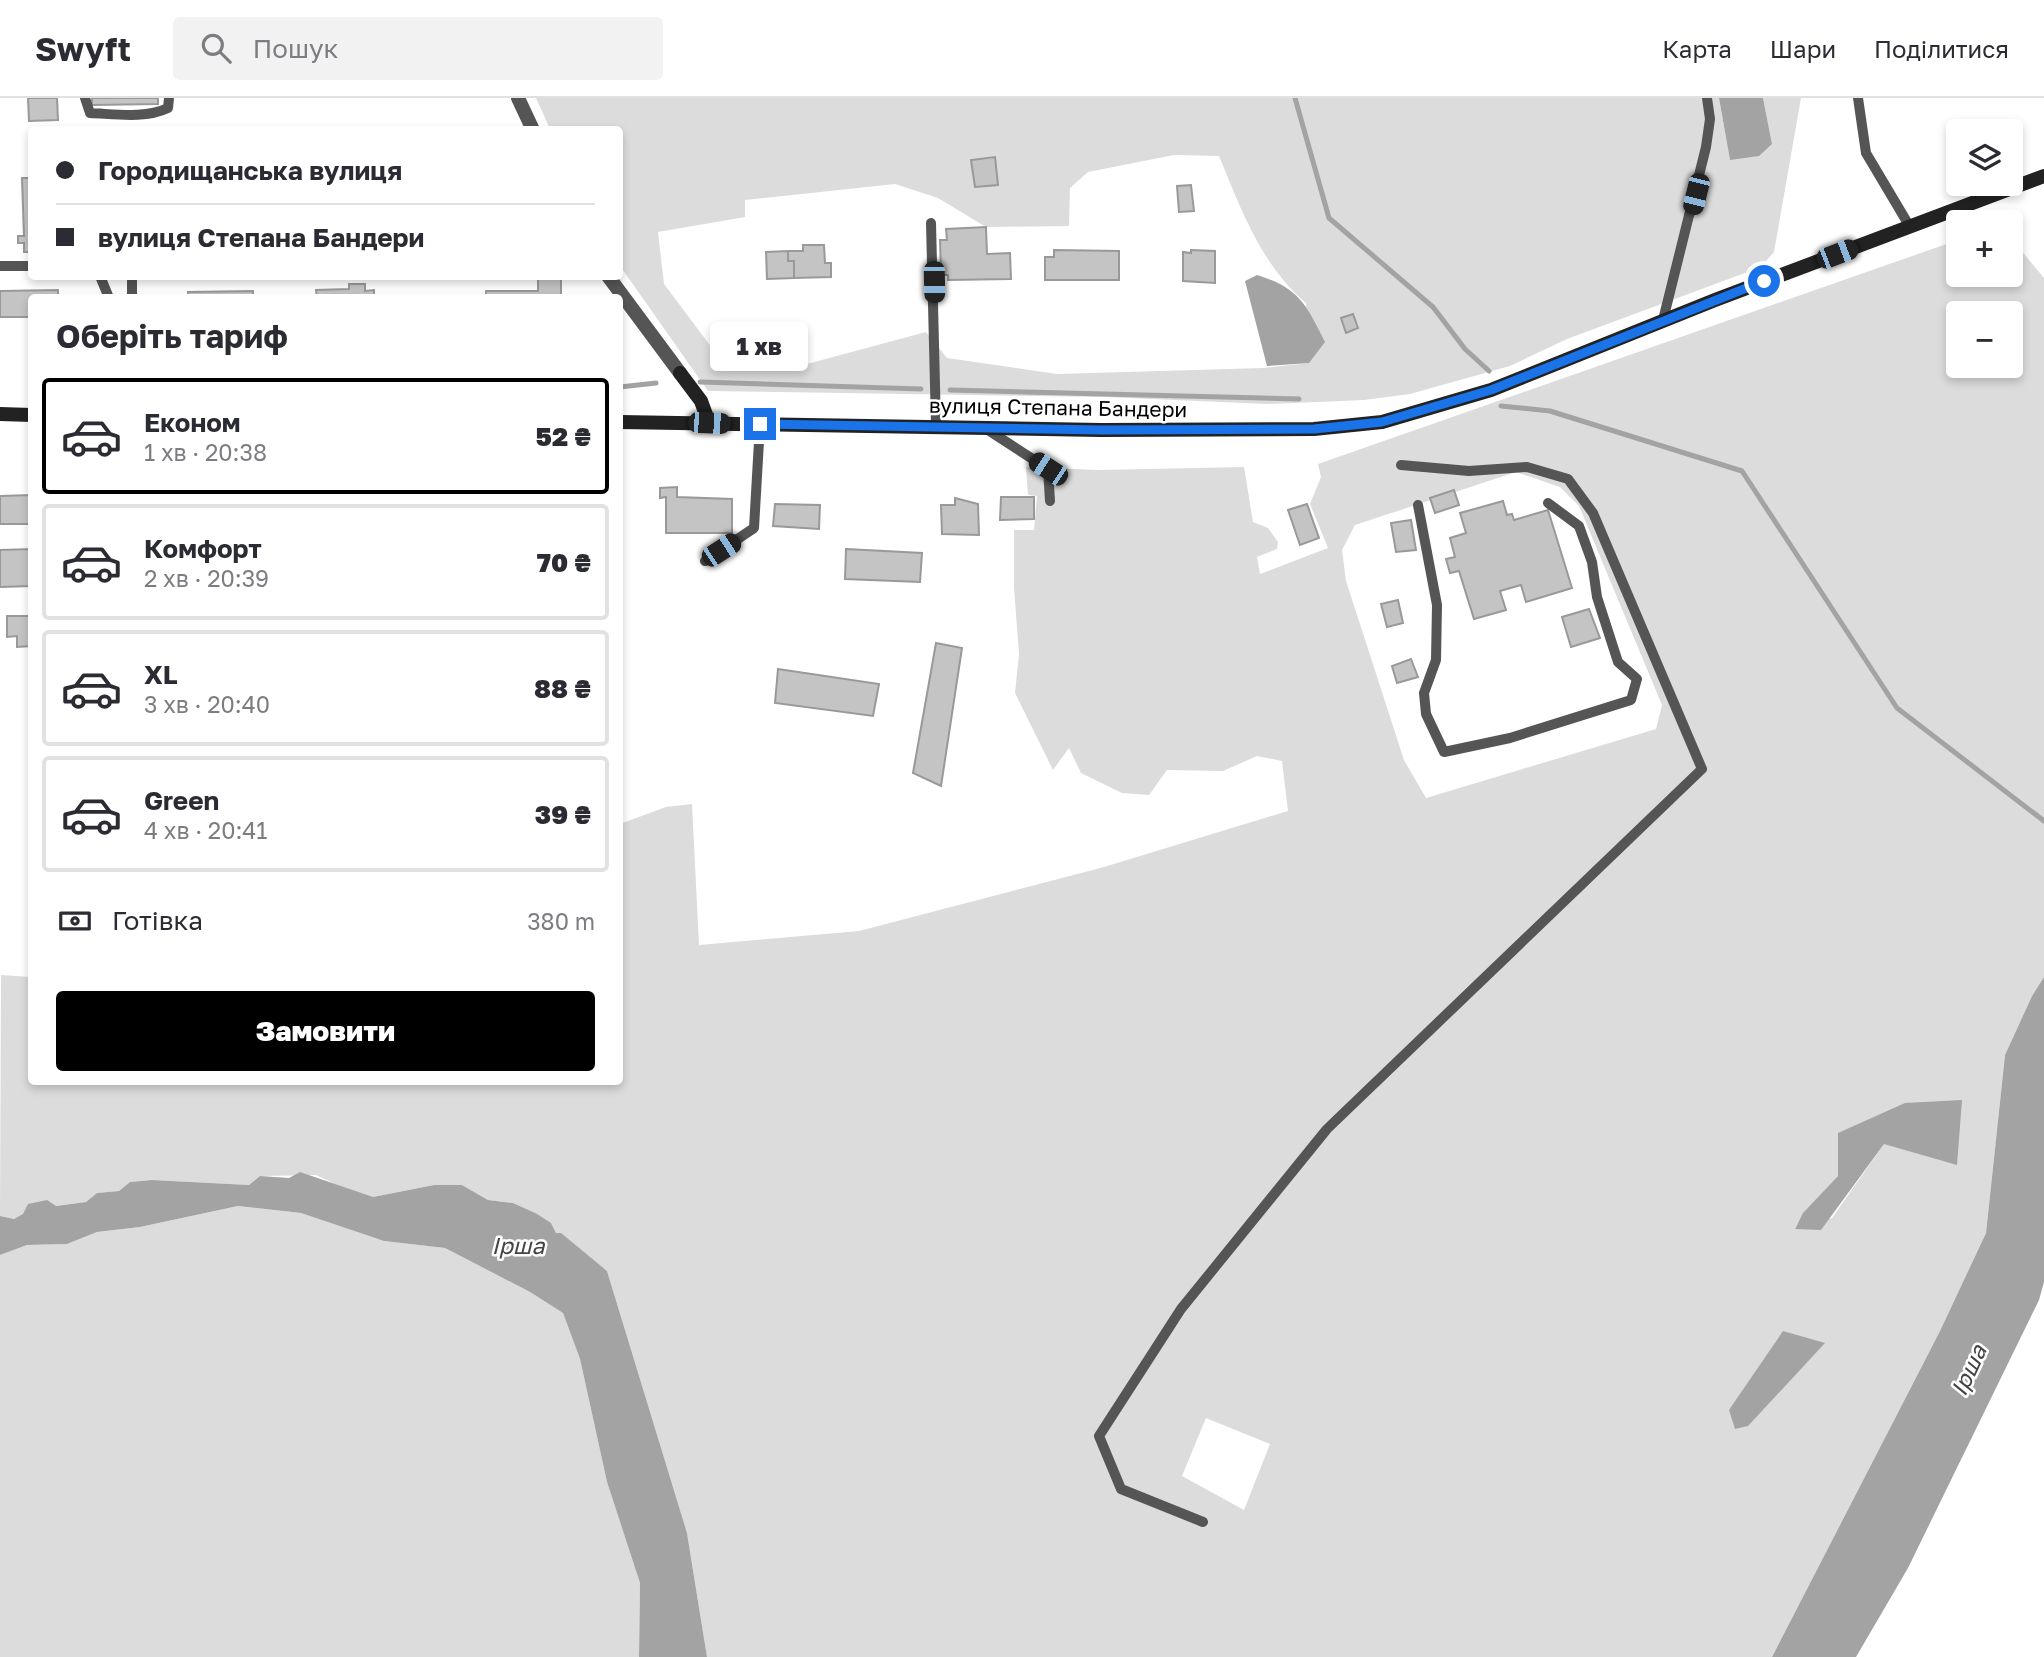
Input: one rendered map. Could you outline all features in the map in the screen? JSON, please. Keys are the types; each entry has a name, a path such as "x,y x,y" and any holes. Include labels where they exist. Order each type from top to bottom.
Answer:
{"street":[{"path":"518,98 531,126"},
{"name":"вулиця Степана Бандери","path":"623,422 985,428 1340,427 1392,420 1491,390 1663,320 2044,176"},
{"path":"623,296 701,401 709,423"},
{"path":"0,414 28,415"}],"lane":[{"path":"85,98 90,113 122,115 156,113 168,107 169,98"},
{"path":"1663,320 1706,146 1710,119 1707,98"},
{"path":"1858,98 1866,153 1910,227"},
{"path":"932,223 936,426"},
{"path":"0,266 28,266"},
{"path":"705,561 754,528 760,424"},
{"path":"985,428 1048,469 1050,501"},
{"path":"1203,1522 1121,1489 1099,1436 1181,1309 1327,1129 1702,769 1593,513 1568,479 1527,467 1469,471 1401,465"},
{"path":"1418,505 1437,606 1436,660 1424,693 1426,714 1444,752 1510,738 1631,700 1637,679 1618,662 1597,597 1592,562 1579,526 1549,503"}],"shaded area":[{"path":"536,98 1719,98 1730,160 1772,144 1763,98 1801,98 1774,252 1761,267 1567,339 1510,366 1410,394 1364,400 1267,404 1105,397 708,391 623,270 623,126 549,126","holes":["1174,155 1219,156 1244,216 1264,254 1290,288 1306,303 1309,363 1263,368 1057,374 947,358 926,332 792,368 721,360 664,284 658,232 745,217 745,200 895,184 938,198 986,227 1069,226 1070,188 1088,172"]},
{"path":"1946,244 1946,287 2023,287 2023,253 2044,278 2044,977 2032,996 2005,1055 1986,1233 1940,1331 1772,1657 707,1657 687,1533 607,1271 556,1233 551,1223 513,1203 488,1200 462,1185 434,1185 373,1197 352,1192 316,1175 260,1176 249,1185 152,1180 130,1182 119,1191 97,1193 86,1202 56,1206 13,1219 0,1216 1,975 28,977 28,1085 623,1085 623,823 666,807 692,804 699,945 859,931 1104,867 1288,811 1282,761 1257,756 1223,771 1167,770 1149,795 1122,793 1081,773 1069,748 1053,770 1015,693 1019,654 1014,588 1014,530 1034,530 1037,496 1028,495 1026,467 1099,470 1244,467 1253,522 1268,528 1278,542 1277,549 1257,557 1260,574 1328,548 1310,504 1321,477 1318,464","holes":["1516,472 1560,487 1579,506 1662,705 1656,729 1426,798 1404,760 1346,581 1342,550 1355,525","1905,1103 1884,1144 1832,1218 1795,1228 1804,1213","1206,1418 1270,1444 1244,1510 1182,1476"]},
{"path":"238,1206 301,1213 384,1241 445,1248 530,1292 563,1313 580,1359 607,1482 640,1583 639,1657 0,1657 0,1255 27,1245 67,1244 97,1232 140,1227"}],"water":[{"path":"1719,98 1763,98 1772,144 1759,156 1730,160"},
{"path":"1257,275 1292,292 1312,317 1325,342 1309,363 1267,366 1245,281"},
{"name":"Ірша","path":"2044,977 2044,1282 2039,1300 1908,1568 1856,1657 1772,1657 1940,1331 1986,1233 2005,1055 2032,996"},
{"path":"1962,1100 1957,1165 1884,1144 1821,1230 1795,1229 1803,1213 1838,1176 1838,1133 1905,1103"},
{"name":"Ірша","path":"300,1172 373,1197 434,1185 462,1185 488,1200 513,1203 537,1214 551,1223 556,1233 561,1233 607,1271 687,1533 707,1657 639,1657 640,1583 607,1482 580,1359 563,1313 530,1292 445,1248 384,1241 301,1213 238,1206 140,1227 97,1232 67,1244 27,1245 0,1255 0,1216 14,1219 23,1214 28,1204 47,1200 56,1206 86,1202 97,1193 119,1191 130,1182 152,1180 249,1185 260,1176 289,1178"},
{"path":"1783,1331 1825,1343 1748,1426 1735,1429 1729,1410"}],"building":[{"path":"28,98 57,98 58,120 29,121"},
{"path":"92,98 158,98 158,104 92,105"},
{"path":"995,157 998,185 975,187 971,160"},
{"path":"22,178 28,178 28,252 24,252 24,243 18,243 18,236 24,236"},
{"path":"1191,185 1194,211 1179,212 1177,186"},
{"path":"986,227 987,254 1010,253 1011,279 948,280 948,275 941,275 940,240 947,240 946,229"},
{"path":"803,245 824,245 825,263 831,263 831,277 794,278 794,261 788,261 788,251 803,251"},
{"path":"1054,250 1119,251 1119,280 1045,280 1045,257 1054,257"},
{"path":"1191,250 1215,251 1215,283 1183,281 1183,252 1191,253"},
{"path":"788,251 788,261 794,261 794,278 767,279 766,252"},
{"path":"538,280 561,280 561,294 486,294 486,291 538,291"},
{"path":"349,284 365,284 365,291 374,290 374,294 316,294 316,290 349,289"},
{"path":"58,290 58,294 28,294 28,317 0,317 0,291"},
{"path":"253,291 253,294 188,294"},
{"path":"1353,314 1358,328 1346,333 1341,318"},
{"path":"677,487 677,497 732,499 732,533 666,533 666,497 660,498 660,488"},
{"path":"1454,490 1459,505 1435,513 1430,498"},
{"path":"28,495 28,524 0,524 0,496"},
{"path":"1001,497 1034,497 1034,519 1000,520"},
{"path":"955,498 978,504 979,535 942,534 941,505 955,505"},
{"path":"1503,501 1507,515 1512,514 1514,520 1548,510 1572,588 1526,602 1521,585 1500,591 1506,610 1474,619 1459,571 1450,573 1446,559 1455,557 1450,538 1466,533 1460,513"},
{"path":"775,504 820,505 819,529 773,526"},
{"path":"1307,504 1319,538 1300,545 1288,510"},
{"path":"1411,520 1416,550 1396,552 1391,523"},
{"path":"28,549 28,586 0,587 0,550"},
{"path":"846,549 922,553 920,582 845,579"},
{"path":"1398,600 1403,623 1387,627 1381,604"},
{"path":"1589,609 1600,638 1571,647 1562,617"},
{"path":"7,616 28,616 28,646 17,647 17,636 7,637"},
{"path":"936,643 962,648 941,786 913,773"},
{"path":"1411,659 1418,677 1397,683 1392,666"},
{"path":"778,669 879,684 873,716 775,703"}],"waterway":[{"path":"1295,98 1329,218 1433,307 1465,349 1489,371"},
{"path":"700,382 921,389"},
{"path":"623,387 656,383"},
{"path":"950,390 1299,399"},
{"path":"1501,406 1550,411 1742,471 1897,708 2044,821"}],"route":[{"path":"760,424 1101,430 1314,429 1382,422 1491,390 1764,281"}]}
